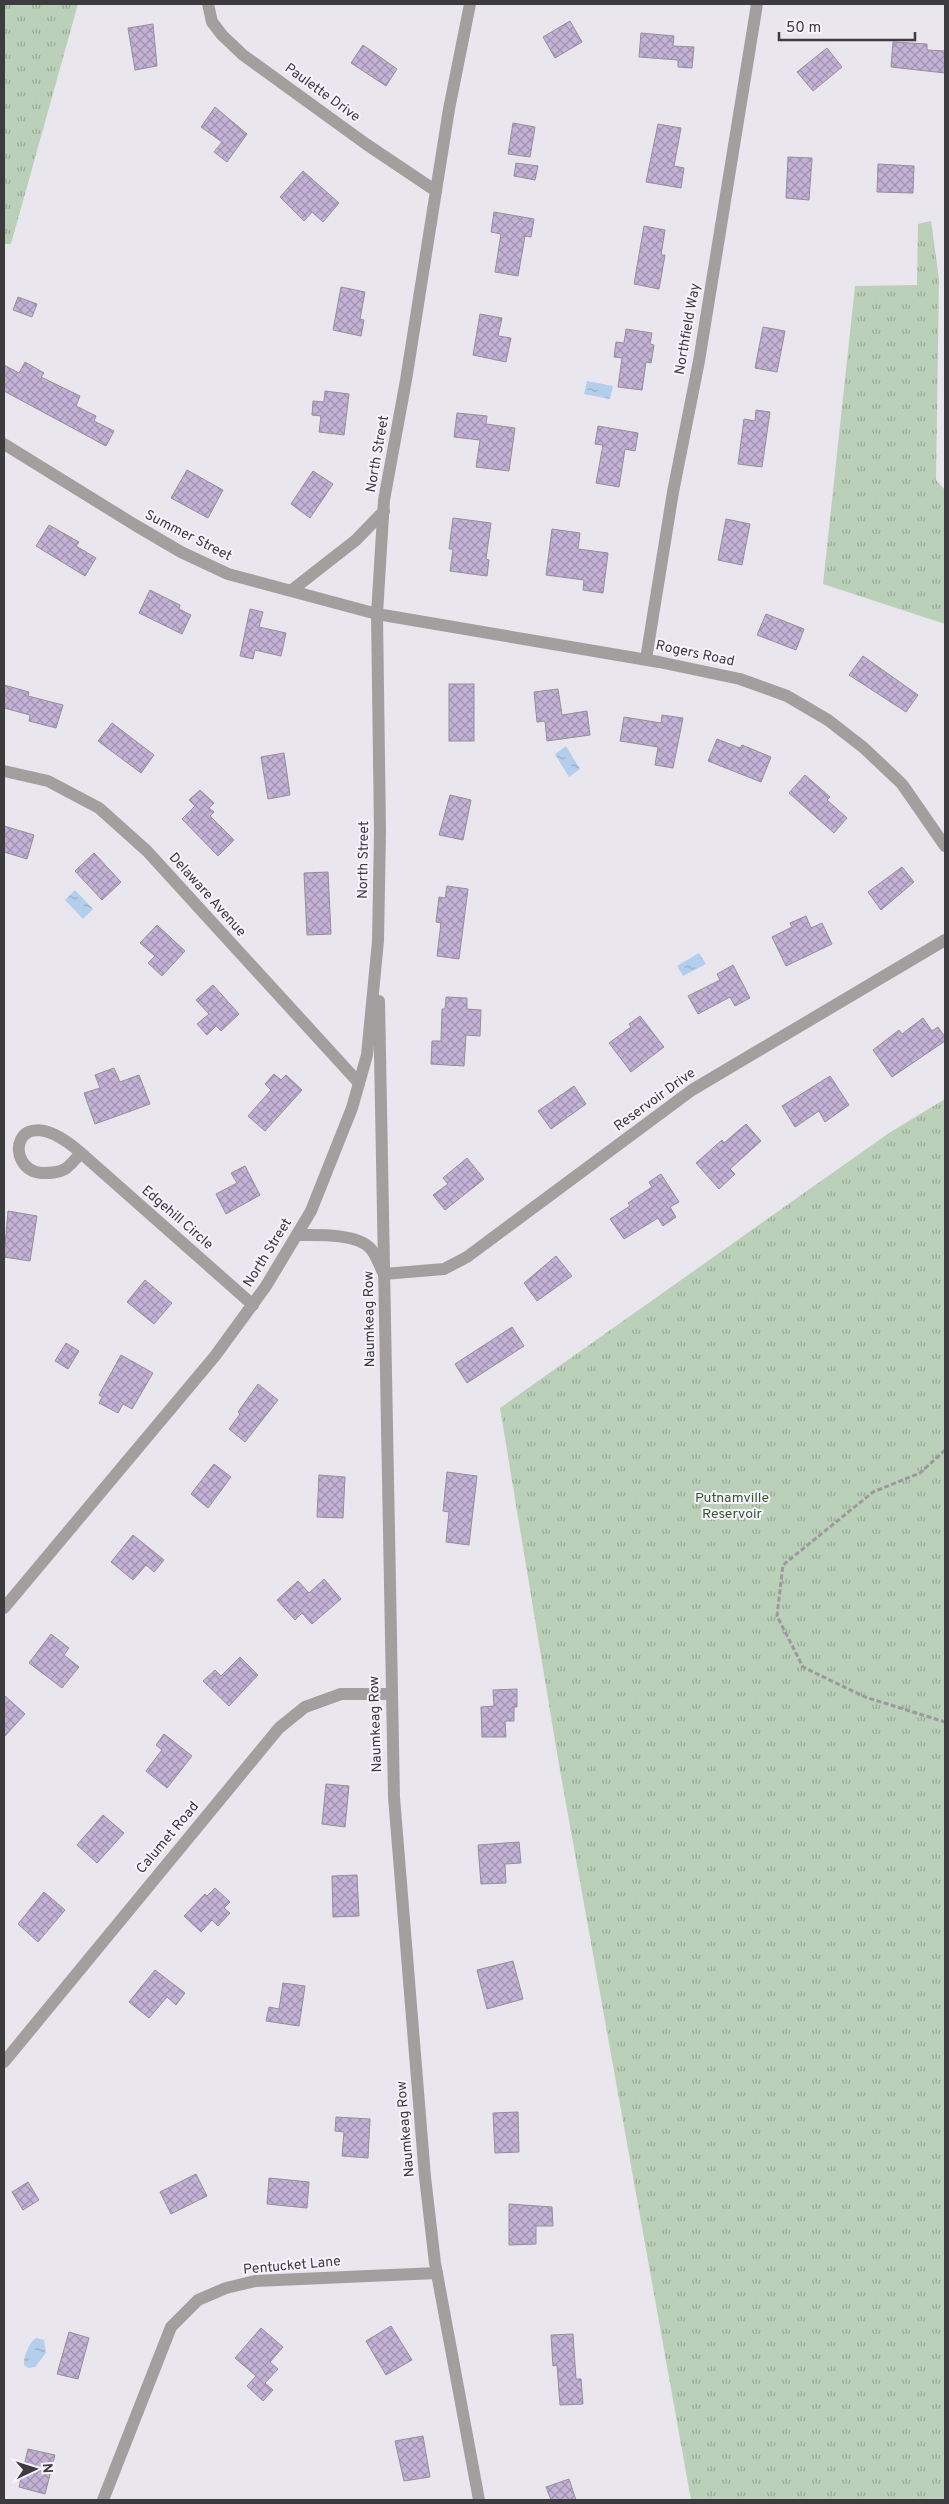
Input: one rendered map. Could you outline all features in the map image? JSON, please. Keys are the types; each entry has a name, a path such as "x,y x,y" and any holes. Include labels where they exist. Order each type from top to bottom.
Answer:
{"street":[{"name":"Paulette Drive","path":"208,4 212,22 222,35 243,55 366,144 436,191"},
{"name":"North Street","path":"4,1608 214,1356 253,1305 312,1211 352,1108 367,1055 378,941 380,832 377,614 384,511 436,191 470,4"},
{"name":"Northfield Way","path":"646,660 674,492 699,361 757,4"},
{"name":"Summer Street","path":"4,444 181,552 228,574 377,614"},
{"path":"292,590 356,540 384,511"},
{"name":"Rogers Road","path":"377,614 646,660 740,679 787,696 828,720 864,748 902,784 945,846"},
{"name":"Delaware Avenue","path":"4,771 48,781 99,808 147,851 359,1083"},
{"name":"Reservoir Drive","path":"384,1274 444,1269 467,1258 692,1090 945,940"},
{"name":"Naumkeag Row","path":"378,941 390,1694 394,1797 425,2177 436,2273 479,2500"},
{"name":"Edgehill Circle","path":"81,1153 64,1169 53,1174 36,1172 25,1167 20,1156 19,1146 22,1135 30,1130 46,1130 67,1141 81,1153 253,1305"},
{"path":"297,1235 336,1236 359,1240 370,1248 384,1274"},
{"name":"Calumet Road","path":"4,2062 279,1728 305,1707 341,1694 390,1694"},
{"name":"Pentucket Lane","path":"102,2500 171,2327 198,2300 226,2288 255,2281 436,2273"}],"path":[{"path":"945,1450 920,1473 873,1492 784,1565 777,1616 803,1667 865,1697 945,1722"}],"green space":[{"path":"4,4 78,4 11,244 4,244"},
{"path":"931,221 939,279 936,480 945,490 945,624 823,584 855,286 917,285 918,224"},
{"name":"Putnamville Reservoir","path":"945,1099 945,2500 691,2500 558,1759 500,1408 889,1133"}],"water":[{"path":"587,381 613,386 610,399 584,394"},
{"path":"566,746 580,769 569,777 555,754"},
{"path":"75,890 93,909 83,919 65,900"},
{"path":"699,953 706,964 683,976 677,966"},
{"path":"36,2338 44,2340 46,2353 35,2367 28,2368 24,2365 26,2354 29,2346"}],"building":[{"path":"570,21 582,42 555,58 543,37"},
{"path":"153,24 157,66 135,70 128,28"},
{"path":"641,33 674,36 673,46 694,47 692,68 678,67 678,60 639,57"},
{"path":"893,42 927,44 927,50 945,51 945,73 891,67"},
{"path":"363,45 397,69 386,86 351,63"},
{"path":"827,48 842,67 813,91 797,72"},
{"path":"215,107 247,134 227,162 214,152 222,142 201,127"},
{"path":"513,123 535,127 530,157 508,154"},
{"path":"658,124 681,128 674,166 684,168 681,188 646,182"},
{"path":"788,157 812,158 809,200 786,198"},
{"path":"516,163 538,166 535,180 514,176"},
{"path":"878,164 914,166 913,193 877,192"},
{"path":"303,171 339,203 323,222 312,212 304,221 280,197"},
{"path":"494,212 534,219 531,237 525,236 518,276 495,272 501,234 491,232"},
{"path":"644,226 665,230 661,255 665,255 659,289 634,284"},
{"path":"341,287 365,292 360,319 364,320 361,336 333,330"},
{"path":"18,297 37,304 32,317 13,310"},
{"path":"480,314 502,318 498,336 511,338 506,362 473,355"},
{"path":"763,327 785,331 777,372 755,368"},
{"path":"626,329 652,333 650,344 654,345 651,363 646,362 642,390 618,387 622,358 614,357 616,342 624,343"},
{"path":"25,362 44,373 41,377 80,396 76,406 96,416 94,421 114,431 106,446 4,391 4,365 19,373"},
{"path":"325,391 349,394 344,435 319,432 321,416 312,415 313,401 324,402"},
{"path":"756,410 770,412 762,467 738,464 744,419 755,421"},
{"path":"457,413 487,416 486,424 515,428 509,471 476,467 480,440 454,437"},
{"path":"598,426 638,433 635,451 625,449 619,487 596,483 603,445 595,444"},
{"path":"187,470 223,490 208,518 171,498"},
{"path":"313,471 333,484 310,518 291,504"},
{"path":"453,518 491,523 486,559 489,560 487,576 450,571 453,549 449,549"},
{"path":"726,519 750,524 742,565 718,560"},
{"path":"49,525 79,542 76,546 96,558 85,576 36,546"},
{"path":"552,529 580,533 578,549 608,553 603,593 583,590 584,580 546,575"},
{"path":"150,590 180,605 179,609 191,615 182,634 139,613"},
{"path":"250,609 263,612 259,627 286,633 281,656 255,650 253,659 240,656"},
{"path":"766,614 804,629 796,650 757,635"},
{"path":"863,656 918,695 906,712 849,675"},
{"path":"449,684 474,684 474,741 449,741"},
{"path":"4,685 29,692 28,696 63,705 56,728 29,721 30,715 4,708"},
{"path":"558,689 562,715 587,711 590,735 547,741 545,721 537,722 534,692"},
{"path":"662,715 683,718 673,768 655,765 658,747 620,741 624,717 661,723"},
{"path":"112,723 154,755 141,773 98,741"},
{"path":"717,739 740,748 742,745 771,757 761,782 708,761"},
{"path":"284,753 290,795 268,799 261,757"},
{"path":"805,775 830,797 827,800 847,818 834,833 789,793"},
{"path":"200,790 214,803 209,808 214,812 210,816 234,840 218,856 182,819 195,806 189,800"},
{"path":"450,795 471,800 463,840 439,835"},
{"path":"4,826 34,835 27,859 4,852"},
{"path":"94,853 121,882 102,900 75,871"},
{"path":"902,867 914,882 881,910 868,892"},
{"path":"328,872 331,934 307,935 304,873"},
{"path":"447,886 468,889 459,959 437,956 441,923 436,922 439,897 445,898"},
{"path":"806,916 811,928 822,923 832,944 786,966 772,937 792,927 790,923"},
{"path":"157,925 185,951 162,976 148,963 155,956 140,943"},
{"path":"733,965 750,998 735,1006 730,997 698,1014 688,996 720,980 717,974"},
{"path":"213,985 239,1014 221,1031 216,1026 207,1035 197,1024 209,1014 196,1000"},
{"path":"446,997 467,998 467,1009 481,1010 480,1036 466,1035 464,1066 431,1064 432,1041 441,1041 442,1009 445,1009"},
{"path":"640,1016 664,1047 631,1072 609,1043 631,1027 629,1024"},
{"path":"923,1018 932,1031 938,1027 945,1037 945,1041 892,1077 873,1050 899,1030 902,1034"},
{"path":"114,1068 120,1082 139,1075 150,1104 95,1124 84,1093 100,1088 95,1075"},
{"path":"274,1074 281,1080 286,1075 302,1090 265,1131 248,1116 271,1090 265,1084"},
{"path":"830,1076 849,1105 825,1122 819,1111 795,1127 782,1106"},
{"path":"574,1086 586,1104 551,1129 538,1111"},
{"path":"746,1124 761,1141 730,1169 735,1174 719,1189 696,1163 722,1140 724,1143"},
{"path":"467,1158 484,1179 445,1210 433,1195 448,1184 443,1178"},
{"path":"245,1166 260,1195 226,1214 216,1194 237,1183 231,1173"},
{"path":"661,1174 679,1202 670,1207 676,1217 663,1226 658,1218 624,1239 610,1219 630,1206 628,1203 652,1187 649,1182"},
{"path":"8,1211 37,1216 30,1261 4,1257"},
{"path":"556,1256 572,1276 537,1301 524,1283"},
{"path":"145,1280 172,1303 154,1324 127,1302"},
{"path":"512,1327 524,1346 467,1383 455,1364"},
{"path":"66,1343 79,1351 68,1369 55,1361"},
{"path":"121,1355 153,1373 132,1409 123,1404 118,1413 99,1403 102,1397 99,1395"},
{"path":"258,1384 278,1400 245,1442 229,1429 240,1414 238,1412"},
{"path":"214,1464 231,1477 208,1508 191,1494"},
{"path":"447,1472 477,1476 469,1545 446,1542 449,1512 443,1511"},
{"path":"319,1475 345,1477 343,1518 317,1517"},
{"path":"133,1535 164,1560 154,1572 146,1565 133,1580 111,1562"},
{"path":"324,1579 341,1599 312,1624 302,1613 295,1620 277,1600 298,1581 309,1593"},
{"path":"51,1634 69,1648 64,1655 79,1667 62,1688 29,1663"},
{"path":"240,1657 258,1675 229,1706 203,1681 215,1670 221,1676"},
{"path":"517,1689 517,1707 514,1707 514,1721 505,1721 506,1737 482,1737 481,1707 494,1706 493,1690"},
{"path":"4,1695 25,1714 4,1737"},
{"path":"164,1734 192,1756 167,1788 146,1771 162,1750 156,1745"},
{"path":"326,1784 349,1786 345,1827 322,1824"},
{"path":"103,1815 124,1833 97,1863 77,1845"},
{"path":"519,1842 521,1863 505,1864 506,1883 481,1884 478,1845"},
{"path":"357,1875 359,1916 333,1917 332,1876"},
{"path":"215,1888 230,1902 224,1908 230,1913 218,1926 212,1920 201,1932 184,1916 205,1894 207,1896"},
{"path":"44,1892 65,1910 38,1942 18,1924"},
{"path":"513,1961 523,1999 487,2009 477,1970"},
{"path":"155,1970 185,1993 176,2005 167,1997 149,2018 129,2002"},
{"path":"283,1983 305,1986 299,2026 266,2021 269,2007 279,2009"},
{"path":"518,2112 519,2152 495,2153 493,2113"},
{"path":"336,2117 370,2119 368,2158 342,2156 344,2132 335,2131"},
{"path":"196,2174 207,2196 171,2214 160,2192"},
{"path":"269,2178 309,2182 307,2208 267,2204"},
{"path":"28,2182 39,2200 23,2210 12,2192"},
{"path":"509,2204 552,2207 553,2226 536,2226 536,2244 509,2245"},
{"path":"391,2326 412,2360 386,2375 366,2341"},
{"path":"261,2328 283,2347 270,2362 278,2369 265,2383 273,2390 263,2401 247,2386 256,2376 235,2358"},
{"path":"69,2332 89,2338 78,2379 57,2374"},
{"path":"573,2334 576,2379 581,2379 583,2404 560,2405 557,2365 553,2366 551,2335"},
{"path":"423,2436 430,2477 404,2481 395,2441"},
{"path":"28,2449 55,2455 45,2494 19,2487"},
{"path":"569,2479 576,2500 551,2500 546,2487"}]}
